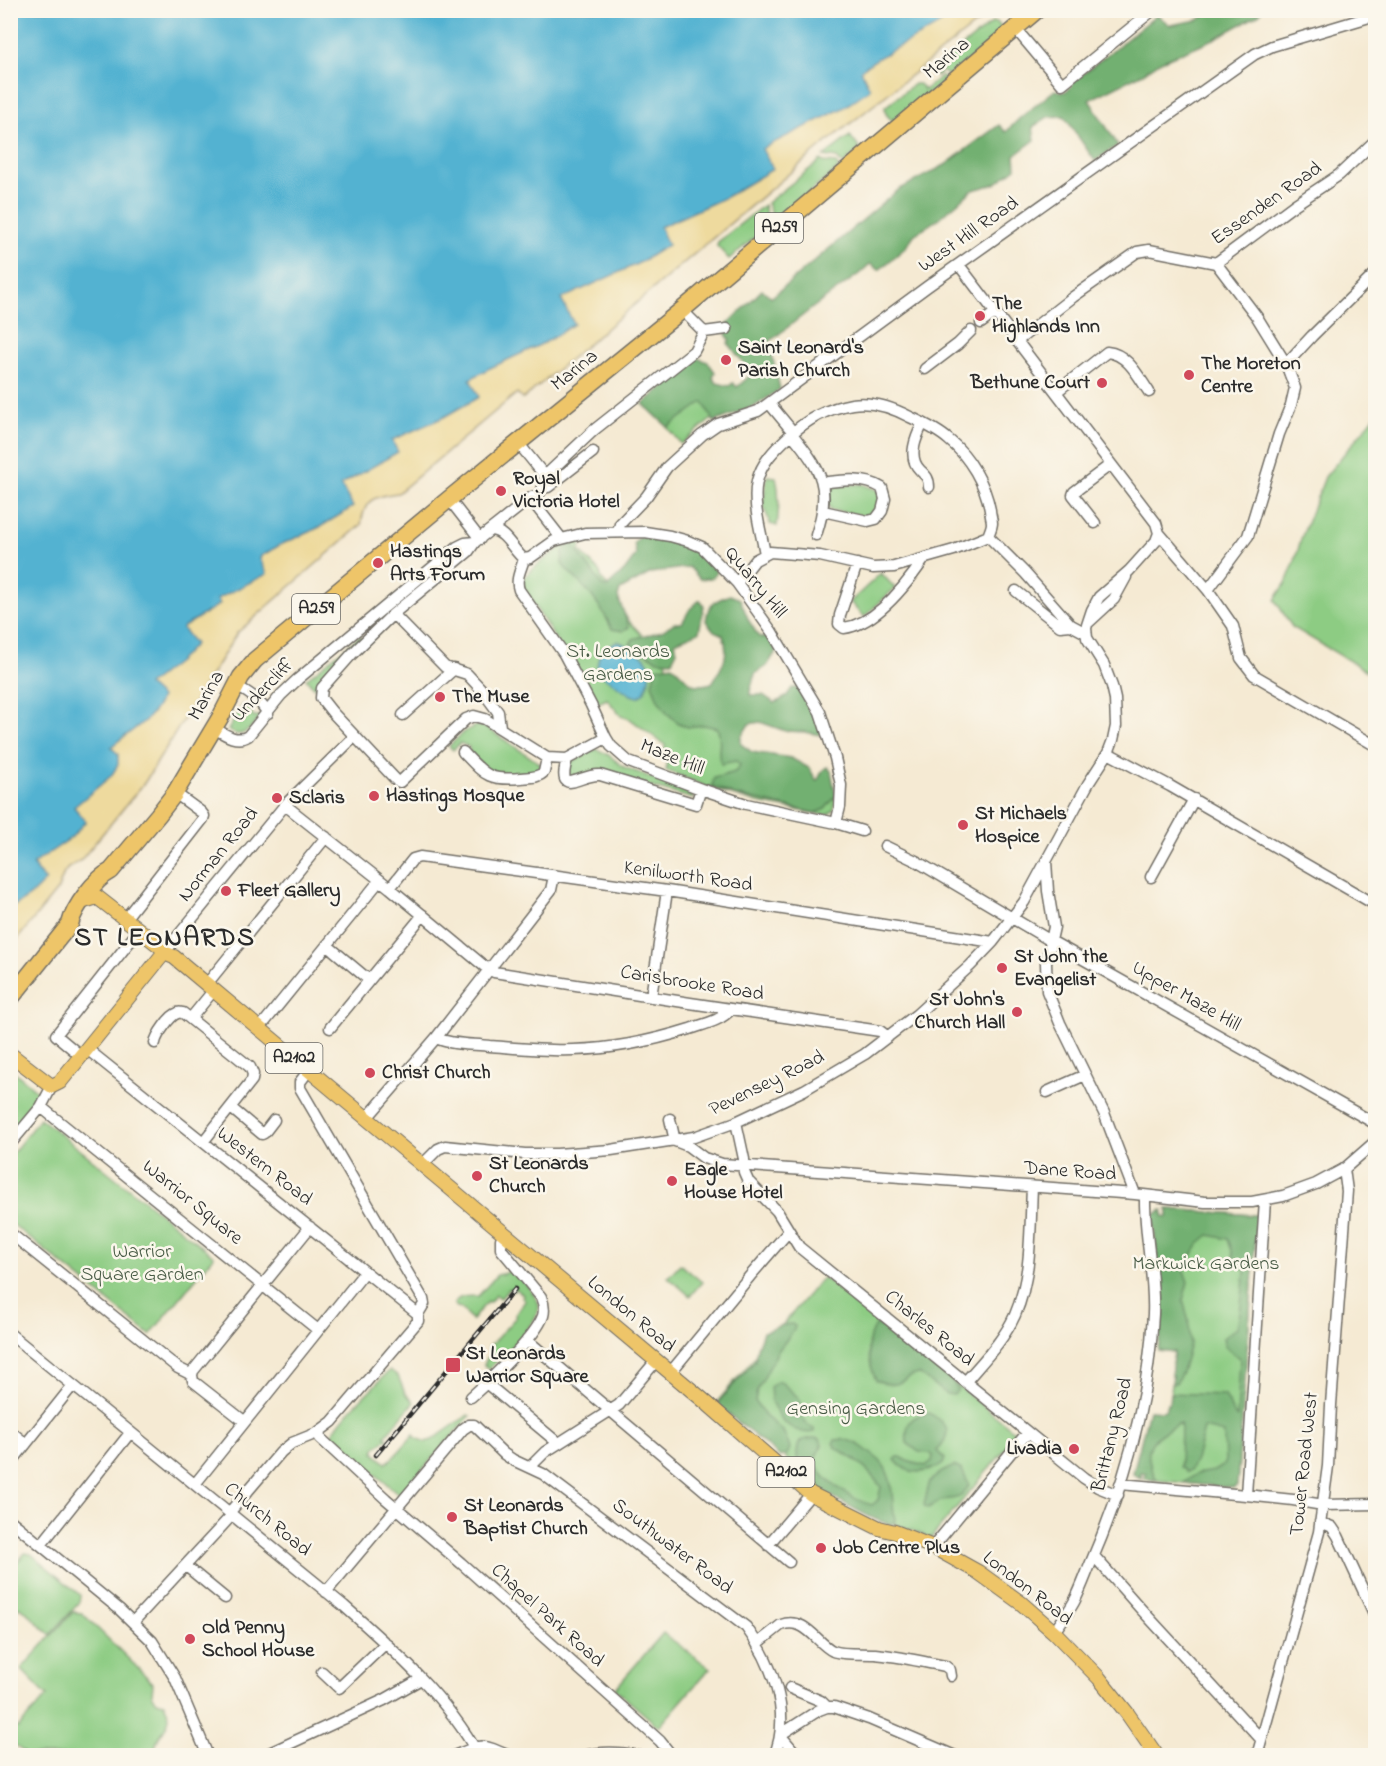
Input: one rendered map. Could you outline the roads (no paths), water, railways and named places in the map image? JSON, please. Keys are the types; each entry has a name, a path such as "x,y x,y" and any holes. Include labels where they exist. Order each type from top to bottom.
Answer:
{"highway":[{"name":"Marina","path":"175,793 236,686 247,669 265,651 682,310 1037,10"},
{"name":"A259","path":"10,999 70,924 78,920 89,899 108,881 111,871 175,793"}],"main road":[{"name":"London Road","path":"89,899 125,919 161,947 165,953 174,957 505,1233 811,1494 879,1528 933,1546 985,1577 1020,1603 1054,1632 1099,1678 1157,1755"},
{"name":"Norman Road","path":"52,1086 60,1082 165,953"},
{"path":"10,1054 52,1086"}],"street":[{"path":"1015,28 1060,82 1065,83 1153,10"},
{"name":"West Hill Road","path":"618,532 620,524 646,497 667,467 718,424 758,411 1255,54 1272,46 1376,15"},
{"name":"Essenden Road","path":"1017,341 1073,297 1137,252 1149,249 1216,262 1339,175 1376,140"},
{"path":"1208,590 1248,536 1295,388 1286,364 1257,317 1216,262"},
{"path":"959,265 1156,523 1159,533 1208,590 1233,626 1241,658 1254,675 1376,746"},
{"path":"1286,364 1319,328 1376,273"},
{"path":"682,310 704,332"},
{"path":"981,323 995,313"},
{"path":"704,332 727,329"},
{"path":"925,369 971,331"},
{"path":"606,738 567,759 547,758 500,727 474,716 466,719 400,782 323,702 320,694 322,688 352,654 393,614 468,552 478,540 532,497 594,430 694,351 704,332"},
{"path":"1056,392 1107,352 1116,353 1125,358 1149,392"},
{"path":"769,403 819,471 824,511 816,535"},
{"path":"737,583 755,560 770,552 820,556 873,568 894,567 954,550 988,536 992,524 988,499 982,482 949,439 896,410 883,406 854,404 822,413 792,433 763,465 757,483 756,505 765,554"},
{"path":"923,423 914,444 914,452 918,468 928,477 929,487"},
{"path":"491,530 497,530 502,534 524,559 530,558 561,538 536,506 542,486 519,444"},
{"path":"542,486 548,487 593,452"},
{"path":"1095,523 1073,495 1110,465"},
{"path":"822,483 850,480 865,482 882,488 885,493 882,511 876,519 868,521 824,511"},
{"path":"449,499 478,540"},
{"name":"Quarry Hill","path":"561,538 585,533 618,532 645,532 670,536 702,547 737,583 772,632 820,712 835,758 840,785 840,807 836,823"},
{"path":"1016,591 1060,626 1071,625 1086,628 1114,599 1129,572 1156,541 1159,533"},
{"path":"988,536 1025,573 1071,625"},
{"name":"Undercliff","path":"214,728 235,738 244,739 281,695 298,679 457,547 478,540"},
{"name":"Maze Hill","path":"524,559 516,583 519,590 564,654 611,746 629,762 701,789 767,810 836,823 862,831"},
{"path":"856,564 838,624 844,628 860,623 878,611 901,588 924,559"},
{"path":"393,614 445,666 467,674 498,712 500,727"},
{"name":"Pevensey Road","path":"422,1165 438,1149 445,1146 525,1154 557,1154 611,1150 675,1141 703,1134 770,1107 834,1073 864,1054 916,1015 993,942 1024,902 1108,753 1116,726 1113,693 1104,665 1087,638 1086,628"},
{"path":"403,715 454,669"},
{"path":"236,686 260,701 268,712"},
{"name":"Norman Road","path":"165,953 285,805 354,736"},
{"path":"463,752 484,774 504,780 539,776 544,772 547,758"},
{"path":"1108,753 1194,799 1376,905"},
{"path":"567,759 563,773 564,778 569,782 575,782 593,774 600,775 696,804 701,789"},
{"path":"125,919 203,819 201,812 175,793"},
{"path":"1150,877 1194,799"},
{"path":"285,805 489,969"},
{"path":"191,1018 209,988 326,837"},
{"name":"Upper Maze Hill","path":"885,846 916,861 1051,941 1376,1124"},
{"name":"Kenilworth Road","path":"390,888 414,859 420,857 667,891 993,942"},
{"path":"1046,861 1054,927 1051,941"},
{"path":"367,1119 436,1038 551,890 554,876"},
{"path":"259,1029 380,880"},
{"path":"651,997 667,891"},
{"path":"330,1028 423,915"},
{"name":"Western Road","path":"139,930 56,1035 84,1053 203,1142 418,1314"},
{"name":"Brittany Road","path":"1051,941 1046,963 1047,991 1140,1195 1145,1222 1153,1312 1138,1422 1119,1490 1074,1603 1054,1632"},
{"path":"327,945 369,980"},
{"name":"Carisbrooke Road","path":"489,969 494,972 651,997 880,1031 888,1037"},
{"path":"436,1038 449,1042 534,1049 604,1048 683,1031 712,1022 731,1009"},
{"path":"155,1043 158,1035 174,1015 178,1012 183,1013 250,1067 253,1074 252,1080 203,1142"},
{"path":"134,1622 186,1566 280,1452 292,1443 317,1433 332,1422 418,1321 418,1314 424,1304 300,1088 300,1082 309,1070"},
{"path":"1047,1092 1085,1075"},
{"path":"10,1144 41,1107 52,1086"},
{"name":"Warrior Square","path":"41,1107 318,1330"},
{"path":"231,1108 262,1134 274,1120"},
{"path":"670,1119 675,1141 688,1146 704,1158 722,1164 745,1166"},
{"name":"Charles Road","path":"736,1122 745,1166 744,1172 748,1181 777,1211 799,1246 1098,1487 1119,1490 1246,1494 1323,1505 1376,1504"},
{"name":"Dane Road","path":"745,1166 1226,1203 1252,1202 1283,1196 1316,1184 1344,1169 1376,1141"},
{"name":"Tower Road West","path":"1257,1755 1323,1505 1328,1466 1330,1404 1347,1191 1344,1169"},
{"path":"966,1381 998,1342 1014,1316 1024,1288 1032,1187"},
{"path":"1246,1494 1265,1200"},
{"path":"244,1421 193,1381 193,1371 310,1227"},
{"path":"670,1373 789,1231"},
{"path":"10,1233 178,1368 192,1375"},
{"path":"471,1397 527,1340 543,1314 544,1306 541,1297 501,1250 501,1239 505,1233"},
{"path":"195,1484 365,1272"},
{"name":"Church Road","path":"10,1334 386,1643 453,1715 477,1751"},
{"path":"527,1340 789,1562"},
{"path":"530,1467 558,1443 612,1411 656,1362"},
{"path":"486,1383 558,1443"},
{"path":"10,1464 73,1385"},
{"name":"Southwater Road","path":"397,1509 463,1429 471,1425 483,1432 504,1454 543,1474 740,1621 757,1644 772,1674 777,1692 780,1735 774,1755"},
{"path":"10,1431 26,1444"},
{"path":"933,1546 1027,1432"},
{"path":"41,1545 130,1433"},
{"name":"Chapel Park Road","path":"317,1433 397,1509 461,1563 660,1741 670,1755"},
{"path":"768,1545 811,1494"},
{"path":"326,1592 397,1509"},
{"path":"10,1520 134,1622 152,1641 175,1678 208,1755"},
{"path":"1320,1522 1332,1527 1338,1536 1376,1618"},
{"path":"1094,1556 1261,1739"},
{"path":"186,1566 225,1598"},
{"path":"757,1644 782,1625 796,1625 806,1628 831,1650 888,1655 945,1666 950,1670 951,1676"},
{"path":"322,1672 339,1688 386,1643"},
{"path":"263,1755 384,1700 421,1679"},
{"path":"790,1688 821,1701 827,1707"},
{"path":"798,1755 780,1735 827,1707 834,1707 869,1719 955,1755"},
{"path":"454,1755 477,1751 484,1745 509,1755"},
{"path":"584,1755 598,1752 639,1755"}],"water":[{"path":"11,10 958,11 947,20 861,70 870,89 843,108 763,148 773,169 726,197 660,227 668,245 639,263 561,299 574,324 546,342 470,379 479,397 444,417 392,440 398,452 341,485 353,507 320,527 261,556 260,559 267,574 217,599 220,604 182,628 195,644 179,661 148,685 161,697 158,705 147,719 111,747 118,754 118,765 111,776 74,807 86,821 71,838 33,864 46,880 30,896 11,908"},
{"path":"618,641 644,656 650,667 646,688 643,694 637,697 597,672 601,652"}],"railway":[{"path":"376,1455 515,1289"}],"place":[{"name":"The Highlands Inn","path":"980,316"},
{"name":"Saint Leonard's Parish Church","path":"726,360"},
{"name":"The Moreton Centre","path":"1189,375"},
{"name":"Bethune Court","path":"1102,383"},
{"name":"Royal Victoria Hotel","path":"501,491"},
{"name":"Hastings Arts Forum","path":"378,563"},
{"name":"The Muse","path":"440,697"},
{"name":"Hastings Mosque","path":"374,796"},
{"name":"Sclaris","path":"277,798"},
{"name":"St Michaels Hospice","path":"963,825"},
{"name":"Fleet Gallery","path":"226,891"},
{"name":"St John the Evangelist","path":"1002,968"},
{"name":"St John's Church Hall","path":"1017,1012"},
{"name":"Christ Church","path":"370,1073"},
{"name":"St Leonards Church","path":"477,1176"},
{"name":"Eagle House Hotel","path":"672,1181"},
{"name":"St Leonards Warrior Square","path":"453,1365"},
{"name":"Livadia","path":"1074,1449"},
{"name":"St Leonards Baptist Church","path":"452,1517"},
{"name":"Job Centre Plus","path":"821,1548"},
{"name":"Old Penny School House","path":"190,1639"}],"district":[{"name":"ST LEONARDS","path":"165,939"}],"park label":[{"name":"St. Leonards Gardens","path":"618,664"},
{"name":"Warrior Square Garden","path":"142,1264"},
{"name":"Markwick Gardens","path":"1206,1264"},
{"name":"Gensing Gardens","path":"856,1409"}]}
